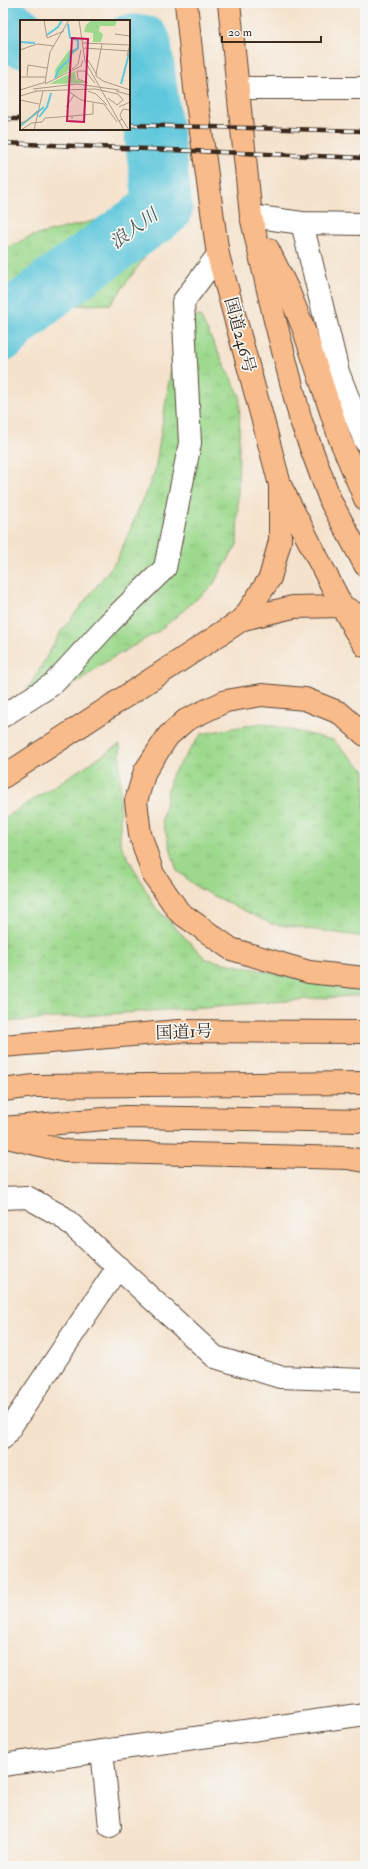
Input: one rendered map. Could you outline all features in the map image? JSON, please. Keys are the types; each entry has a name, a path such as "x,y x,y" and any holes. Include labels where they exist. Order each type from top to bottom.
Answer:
{"highway":[{"name":"国道246号","path":"186,3 195,88 218,255 280,485 342,606 365,646"},
{"path":"229,3 239,88 251,216 301,421 331,502 365,565"},
{"path":"251,216 288,290 303,327 340,439 365,499"},
{"path":"243,619 270,578 280,541 280,485"},
{"path":"3,778 243,619 293,607 342,606 365,619"},
{"path":"365,736 340,714 305,699 262,695 226,701 186,720 168,736 145,772 136,801 140,834 153,874 179,912 231,949 309,972 365,978"},
{"name":"国道1号","path":"3,1046 179,1031 365,1032"},
{"path":"3,1090 34,1086 365,1083"},
{"path":"3,1128 126,1117 365,1121"},
{"path":"3,1136 65,1151 348,1158 365,1161"}],"street":[{"path":"239,88 365,88"},
{"path":"251,216 302,223 365,224"},
{"path":"302,223 338,372 365,441"},
{"path":"3,716 53,684 109,623 165,568 190,442 183,302 218,255"},
{"path":"3,1198 27,1197 63,1217 215,1357 280,1377 365,1380"},
{"path":"3,1438 118,1267"},
{"path":"3,1765 365,1714"},
{"path":"102,1751 110,1826"}],"green space":[{"path":"140,209 164,214 155,243 111,304 58,306 17,342 3,374 3,250 29,237"},
{"path":"200,316 240,396 237,545 212,586 159,631 102,664 57,697 24,696 62,630 117,560 155,471 174,349 172,319"},
{"path":"261,723 333,740 365,771 365,937 272,924 198,888 177,871 162,820 171,776 201,734"},
{"path":"120,744 120,843 155,907 206,959 365,992 365,995 3,1022 3,819"}],"waterway":[{"name":"浪人川","path":"3,24 20,37"},
{"name":"浪人川","path":"3,331 9,323 54,286 163,208 142,44 130,44"}],"railway":[{"path":"3,119 20,119"},
{"path":"130,125 365,131"},
{"path":"3,143 365,158"}]}
